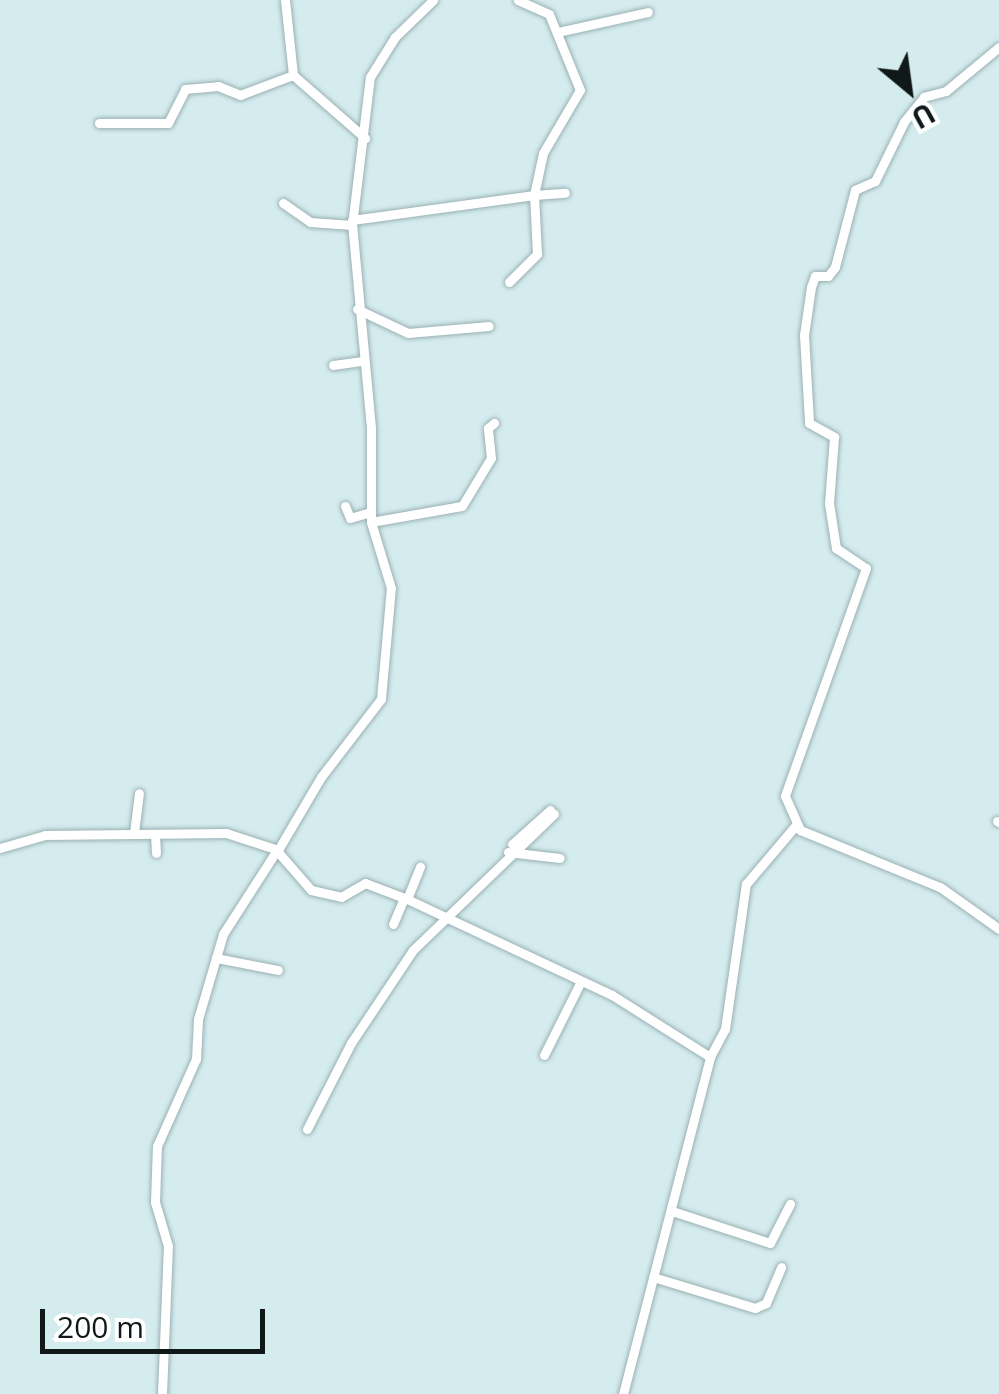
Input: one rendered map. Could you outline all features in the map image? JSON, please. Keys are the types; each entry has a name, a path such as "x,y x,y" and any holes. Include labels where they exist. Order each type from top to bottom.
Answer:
{"street":[{"path":"285,0 292,75 366,139"},
{"path":"162,1394 168,1252 156,1202 154,1159 196,1059 198,1019 216,958 238,906 385,688 391,586 371,517 371,428 356,309 352,222 366,139 370,77 396,37 433,0"},
{"path":"509,282 536,256 534,195 543,152 580,92 558,32 543,8 518,0"},
{"path":"558,32 648,12"},
{"path":"999,47 946,91 924,97 904,122 875,182 857,188 834,267 828,276 816,276 810,293 804,335 809,423 834,436 829,503 836,548 866,568 790,769 786,810 796,825 940,887 997,928 999,914"},
{"path":"98,123 168,123 186,88 218,86 245,94 292,75"},
{"path":"283,202 310,222 352,222 534,195 565,194"},
{"path":"356,309 408,333 490,326"},
{"path":"333,365 361,361"},
{"path":"345,506 349,518 462,506 491,456 488,428 494,424"},
{"path":"134,834 140,793"},
{"path":"307,1129 360,1030 413,950 552,812"},
{"path":"623,1394 710,1057 725,1029 746,884 796,825"},
{"path":"0,848 45,836 231,833 277,851 302,884 318,893 344,896 364,884 405,899 647,1014 710,1057"},
{"path":"156,834 156,854"},
{"path":"508,852 560,858"},
{"path":"393,924 420,866"},
{"path":"216,958 278,970"},
{"path":"544,1055 579,985"},
{"path":"672,1211 770,1243 790,1204"},
{"path":"654,1277 755,1308 766,1302 781,1268"}]}
